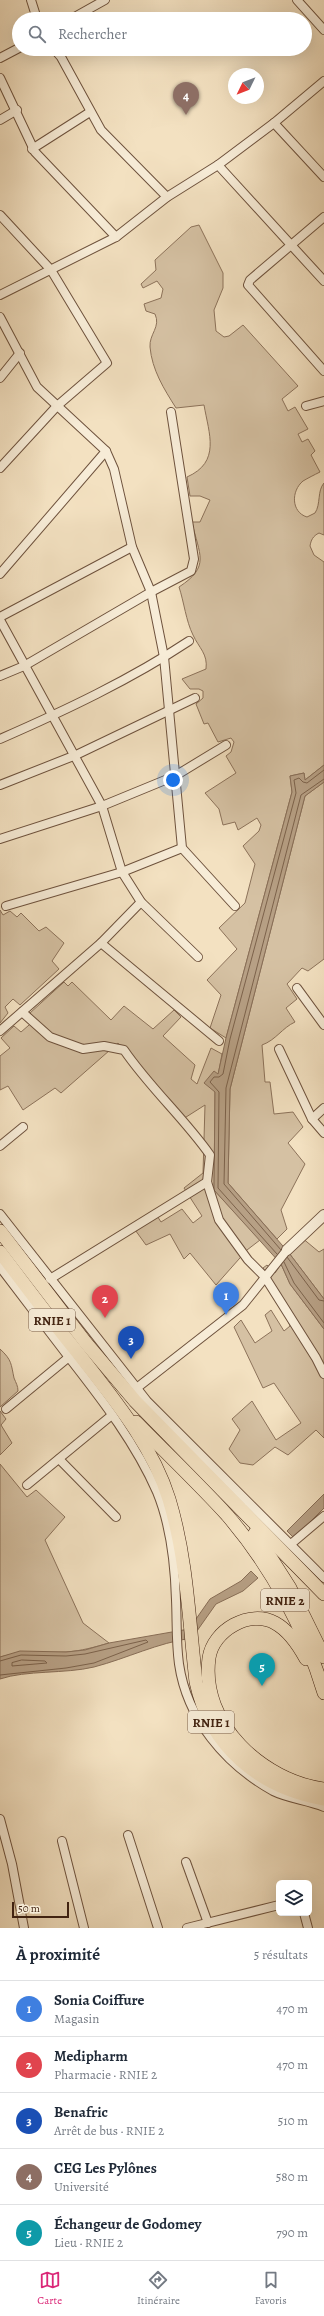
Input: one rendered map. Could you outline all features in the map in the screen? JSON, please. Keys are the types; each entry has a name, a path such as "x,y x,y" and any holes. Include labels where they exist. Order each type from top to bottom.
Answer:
{"highway":[{"name":"RNIE 1","path":"0,1231 86,1343 135,1401 234,1504 324,1594"},
{"name":"RNIE 1","path":"0,1252 104,1387 146,1448 162,1482 181,1544 196,1682 199,1697 213,1726 235,1754 262,1777 292,1792 324,1799"},
{"path":"80,1371 104,1387"},
{"name":"RNIE 2","path":"104,1387 208,1494 247,1540 273,1579 298,1625 323,1690"},
{"name":"RNIE 2","path":"234,1504 269,1554 290,1588 324,1657"},
{"path":"323,1690 302,1652 281,1627 270,1621 259,1618 242,1622 226,1630 219,1638 209,1658 209,1681 219,1714 239,1744 258,1763 285,1778 324,1789"}],"street":[{"path":"31,0 35,12"},
{"path":"84,12 105,0"},
{"path":"297,0 308,12"},
{"path":"312,17 324,30"},
{"path":"0,58 12,52"},
{"path":"60,56 101,130 167,197"},
{"path":"0,78 17,110 32,149 116,237"},
{"path":"0,295 116,237 167,197 218,165 323,84"},
{"path":"0,120 17,110"},
{"path":"32,149 90,112"},
{"path":"274,123 324,177"},
{"path":"218,165 324,281"},
{"path":"0,215 51,270 107,363 57,406 0,468"},
{"path":"324,217 292,246 250,280 248,285 324,372"},
{"path":"1,320 37,387 106,452 114,469 132,547 151,592 164,657 182,848 235,906"},
{"path":"0,378 20,353"},
{"path":"306,406 324,400"},
{"path":"0,676 24,666 151,592 191,572 194,565 171,412"},
{"path":"0,574 106,452"},
{"path":"132,547 0,618 24,666 54,715 102,806 122,872 141,902 198,957"},
{"path":"0,740 54,715 164,657 189,641"},
{"path":"0,785 76,755 195,698"},
{"path":"0,839 102,806 175,776 226,745"},
{"path":"6,906 122,872 182,848"},
{"path":"0,1031 101,942 141,902"},
{"path":"101,942 219,1041"},
{"path":"297,988 324,1025"},
{"path":"22,1012 50,1037 83,1050 104,1046 124,1050 139,1072 197,1136 210,1155 207,1182 219,1220 248,1260 265,1277 316,1358 324,1374"},
{"path":"279,1048 312,1119 324,1133"},
{"path":"312,1119 324,1108"},
{"path":"0,1146 23,1127"},
{"path":"50,1280 207,1182"},
{"path":"0,1214 102,1347 138,1388 140,1393 324,1578"},
{"path":"138,1388 243,1305 277,1260 324,1215"},
{"path":"0,1267 112,1415 148,1472 164,1515 175,1569 176,1631 182,1681 188,1699 205,1730 214,1743 242,1770 265,1786 291,1798 324,1807"},
{"path":"6,1409 69,1357"},
{"path":"27,1485 112,1415"},
{"path":"59,1459 116,1517"},
{"path":"290,1544 324,1516"},
{"path":"0,1819 12,1864 24,1928"},
{"path":"128,1835 158,1928"},
{"path":"62,1841 84,1928"},
{"path":"186,1862 208,1923"},
{"path":"187,1928 276,1906"},
{"path":"305,1916 308,1928"}],"shaded area":[{"path":"199,225 223,273 223,288 214,310 216,331 224,337 229,336 243,325 298,386 282,399 288,411 295,407 308,429 298,434 302,442 308,439 315,451 311,455 320,472 303,481 296,490 294,501 298,511 307,517 315,513 318,506 320,490 324,483 324,535 319,533 315,535 310,546 314,555 324,562 324,765 305,780 304,773 290,776 292,792 226,1038 210,1028 221,995 207,980 237,949 219,928 245,903 255,864 243,846 259,831 261,825 257,818 238,830 235,822 223,825 219,809 205,793 236,773 226,756 231,752 234,742 231,738 218,742 208,723 204,724 196,704 203,698 203,691 199,689 190,689 182,679 206,669 206,659 191,630 179,587 196,573 199,566 199,552 192,522 200,522 210,500 200,496 190,496 187,477 198,471 205,464 209,455 210,437 204,405 176,408 159,379 153,364 150,347 151,338 157,323 155,314 146,311 144,304 161,298 163,289 157,281 143,288 141,284 156,270 155,260 191,227"},
{"path":"324,782 324,959 308,971 302,968 287,984 297,999 286,1008 295,1022 286,1027 267,1043 262,1045 265,1082 270,1082 274,1114 293,1112 303,1127 288,1143 305,1164 281,1210 287,1229 277,1239 228,1183 230,1089 305,796"},
{"path":"0,910 3,915 10,911 17,917 21,913 39,931 46,927 64,943 52,961 59,969 20,1005 13,999 5,1007 8,1013 0,1023"},
{"path":"64,982 68,986 72,982 111,1020 124,1006 153,1029 174,1010 181,1017 163,1036 195,1065 191,1079 197,1084 211,1048 222,1054 215,1092 214,1190 260,1240 247,1250 216,1285 190,1253 184,1259 170,1234 146,1245 133,1227 154,1211 161,1222 182,1209 193,1223 202,1216 184,1188 203,1173 205,1105 183,1119 118,1043 61,1093 55,1088 23,1110 8,1086 0,1090 0,1056 10,1048 1,1038 14,1026 21,1032 36,1019 30,1013"},
{"path":"301,1237 319,1252 324,1249 324,1299 289,1253"},
{"path":"281,1264 290,1284 324,1329 324,1438 316,1430 288,1455 275,1447 253,1465 240,1463 229,1449 240,1430 232,1419 252,1401 276,1440 301,1423 274,1383 263,1388 234,1327 241,1320 255,1343 272,1331 265,1315 271,1310 284,1331 290,1326 282,1305 285,1302 263,1268 267,1265 275,1273"},
{"path":"0,1349 7,1356 10,1362 18,1391 0,1407"},
{"path":"0,1411 6,1419 1,1425 12,1443 0,1455"},
{"path":"0,1464 27,1497 36,1490 65,1517 45,1540 83,1623 109,1643 88,1649 66,1652 25,1653 0,1657"}],"water":[{"path":"324,765 324,782 305,796 230,1089 228,1183 289,1253 324,1299 324,1329 290,1284 281,1264 214,1190 215,1092 204,1083 214,1071 218,1074 226,1038 292,792 290,776 304,773 305,780"},
{"path":"324,1494 324,1508 294,1538 287,1531"},
{"path":"251,1571 258,1578 243,1591 216,1604 192,1638 167,1643 94,1667 71,1671 22,1674 0,1679 0,1657 20,1651 66,1652 85,1650 109,1643 189,1629 210,1599 241,1581"}],"place":[{"name":"CEG Les Pylônes","path":"186,115"},
{"name":"Sonia Coiffure","path":"226,1315"},
{"name":"Medipharm","path":"105,1318"},
{"name":"Benafric","path":"131,1359"},
{"name":"Échangeur de Godomey","path":"262,1686"}]}
